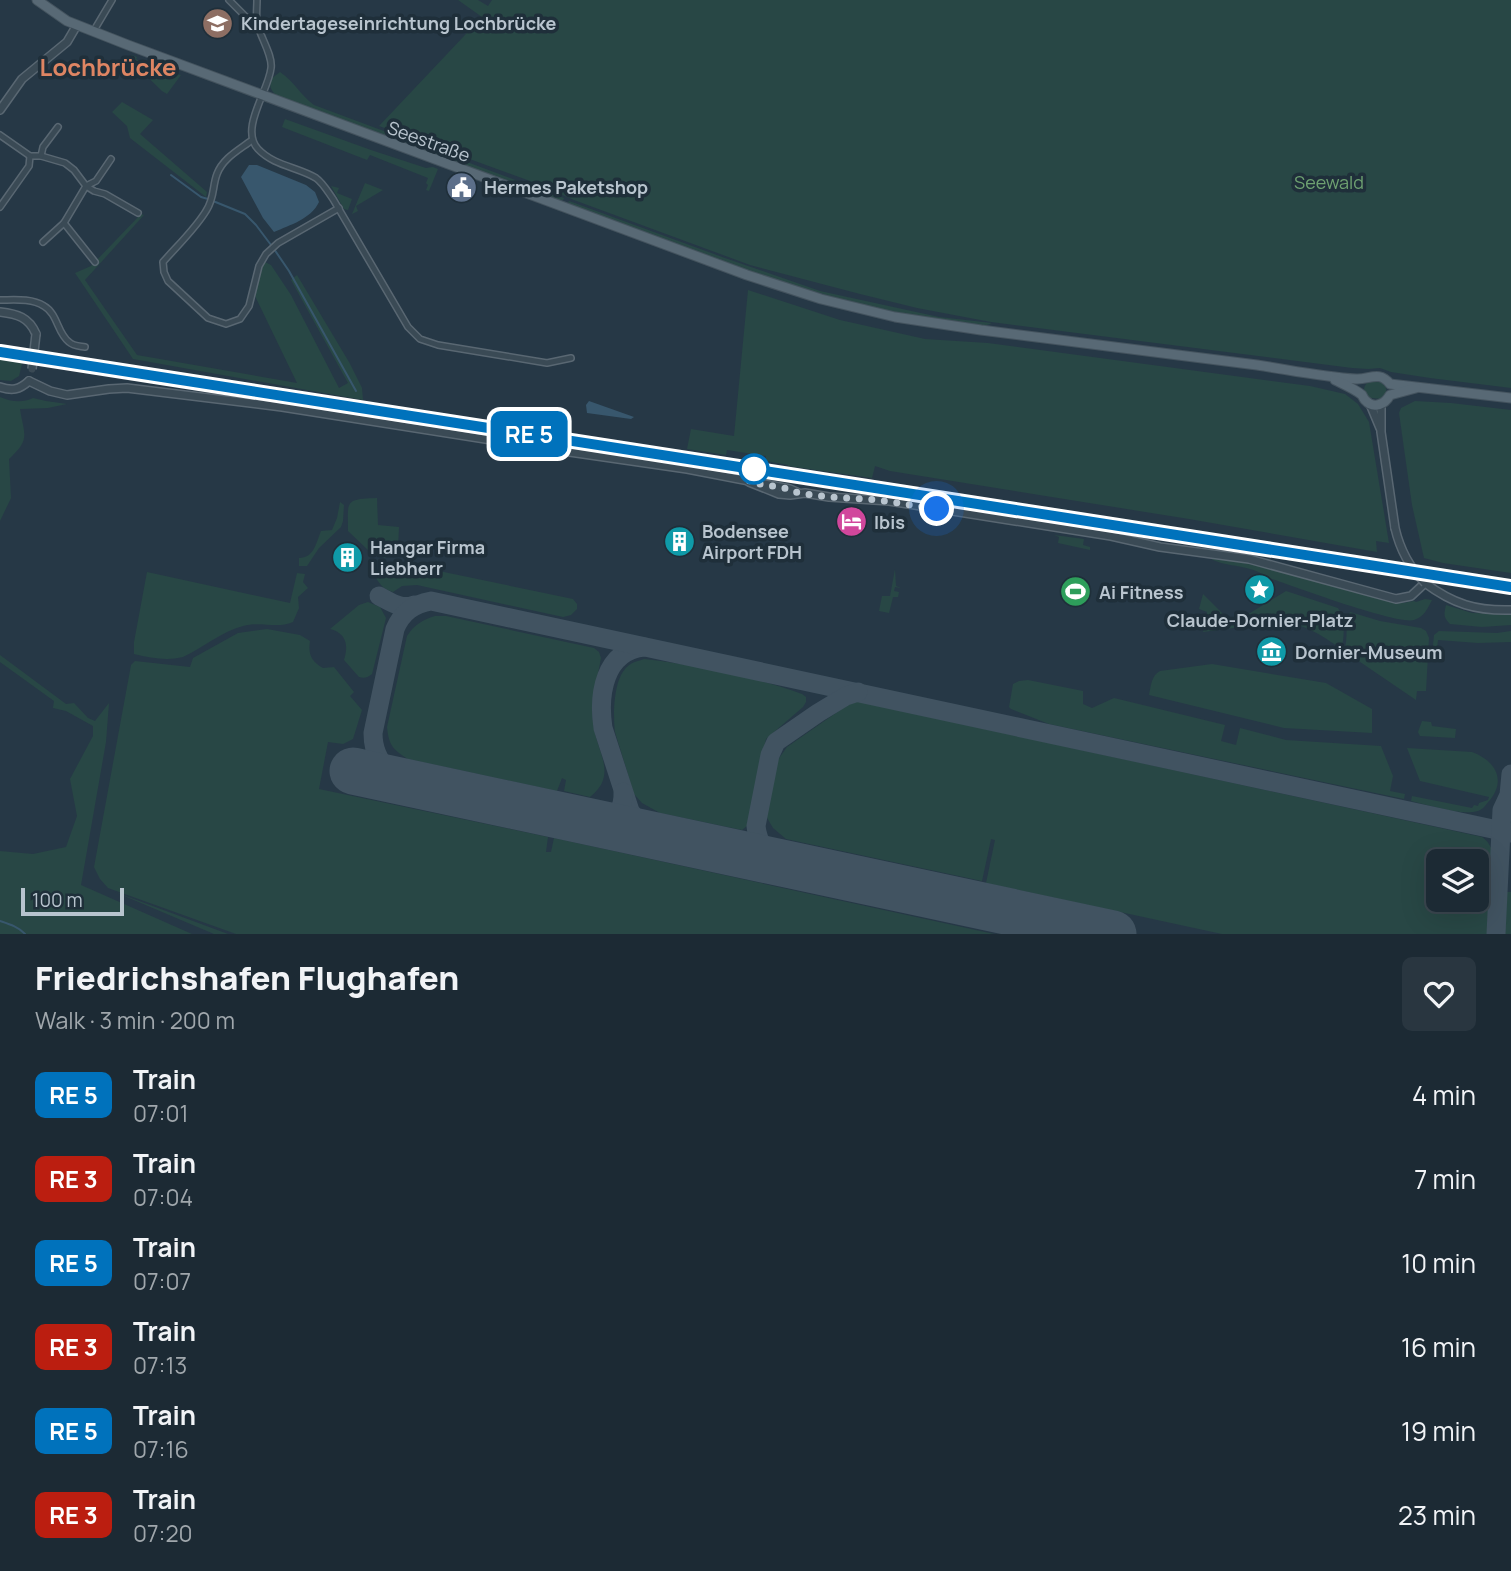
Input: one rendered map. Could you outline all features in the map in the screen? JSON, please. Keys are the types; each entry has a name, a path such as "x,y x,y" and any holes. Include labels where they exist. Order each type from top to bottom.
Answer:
{"main road":[{"name":"Seestraße","path":"37,0 58,15 93,32 784,288 858,309 925,322 1365,380"},
{"path":"1373,375 1386,379 1390,384 1387,401 1370,404 1364,400 1361,389 1365,380 1373,375"},
{"path":"1331,377 1362,395"},
{"path":"1390,384 1511,398"},
{"path":"1390,395 1421,387"}],"street":[{"path":"93,32 112,0"},
{"path":"229,0 246,17 257,22"},
{"path":"257,0 257,22 272,66 252,128 252,140 258,149 274,161 309,174 319,181 339,208 408,327 420,339 438,345 547,363 571,358"},
{"path":"0,110 22,79 67,41 78,25"},
{"path":"41,156 43,147 58,127"},
{"path":"0,135 30,156 41,156 65,163 86,186 138,213"},
{"path":"252,140 224,162 216,175 214,194 199,222 163,262 168,281 208,318 226,324 240,319 248,306 262,258 278,243 339,208"},
{"path":"0,207 29,166 30,156"},
{"path":"43,242 64,222 86,186 96,181 111,159"},
{"path":"64,222 95,262"},
{"path":"0,300 31,301 44,305 71,344 85,348"},
{"path":"0,312 26,318 36,334 29,381 16,390 0,387"},
{"path":"29,381 50,391 67,395 127,388 282,407 687,469 790,489 798,493 889,501 1111,536 1160,547 1238,557 1396,598 1411,596 1425,583"},
{"path":"1370,404 1381,432"},
{"path":"1381,404 1381,432 1395,528 1402,552 1415,573 1440,594 1461,604 1511,610"}],"green space":[{"name":"Seewald","path":"458,0 478,0 488,6 492,0 1511,0 1511,388 1430,378 1380,368 1352,368 991,322 917,308 750,265 379,126 482,17"},
{"path":"132,55 139,61 181,75 167,94 128,58"},
{"path":"280,72 314,105 564,198 557,200 278,97 271,89 270,82"},
{"path":"122,102 153,120 140,134 207,192 206,197 130,138 127,126 112,112"},
{"path":"285,119 426,168 438,169 429,191 426,190 428,178 370,155 367,160 282,127"},
{"path":"365,183 383,190 356,206 358,211 352,214"},
{"path":"331,186 339,188 337,193 352,199 348,210 344,209"},
{"path":"569,201 820,291 939,317 992,323 969,325 897,312 802,288 572,206"},
{"path":"141,214 144,215 85,280 137,355 297,383 255,296 265,262 271,265 291,295 339,388 348,383 291,280 297,275 349,362 362,388 363,400 133,359 75,273 91,266"},
{"path":"748,290 840,320 925,339 988,343 1310,386 1345,394 1358,404 1369,422 1389,543 1376,541 1377,552 890,471 875,466 872,478 788,466 766,461 766,456 727,450 726,455 687,449 691,429 734,436"},
{"path":"0,356 23,360 19,376 11,381 0,380"},
{"path":"1376,379 1386,390 1382,399 1364,394 1366,384"},
{"path":"0,397 13,401 33,398 67,404 20,409 24,436 21,446 9,459 11,498 0,521"},
{"path":"1415,401 1511,410 1511,573 1424,558 1412,505 1399,413 1401,408"},
{"path":"377,498 378,525 399,527 398,548 385,558 368,550 348,531 350,504 359,499"},
{"path":"340,502 344,505 341,527 319,548 307,566 299,566 299,558 311,553 321,531 332,530"},
{"path":"1054,535 1084,539 1083,545 1090,547 1090,550 1058,543 1059,537"},
{"path":"1210,556 1278,570 1390,601 1403,603 1432,600 1425,612 1414,620 1387,617 1266,577 1253,570 1218,562"},
{"path":"895,569 896,586 901,588 895,587 894,591 899,592 898,597 893,597 889,613 879,611 882,596 890,596"},
{"path":"426,570 432,575 439,571 573,599 577,609 571,615 563,617 417,585 402,586 393,592 383,587 376,578 380,573"},
{"path":"147,572 290,603 297,573 305,574 303,582 308,588 298,597 299,608 293,622 243,626 183,657 159,658 134,654"},
{"path":"1286,591 1338,608 1344,628 1341,649 1312,631 1288,623 1203,632 1207,612 1199,609 1203,594 1228,619 1237,621"},
{"path":"368,602 380,607 386,618 372,674 363,678 344,660 346,645 343,637 330,629 359,605"},
{"path":"1446,605 1472,613 1511,614 1511,625 1482,627 1450,624 1445,615"},
{"path":"1350,612 1426,631 1429,638 1426,691 1417,691 1416,700 1344,651"},
{"path":"435,616 446,616 594,648 599,652 601,658 594,697 593,722 604,771 599,788 590,797 564,791 566,780 562,778 557,791 408,759 395,749 390,742 387,727 407,636 419,623"},
{"path":"267,629 300,635 310,641 313,660 323,668 334,667 354,692 350,696 362,710 353,739 343,744 328,742 319,789 548,837 546,852 551,852 554,838 994,934 236,934 108,888 94,867 131,665 135,661 190,667 193,658 238,633"},
{"path":"1439,631 1511,631 1511,642 1438,640 1436,659 1432,655 1434,635"},
{"path":"0,655 66,704 74,703 88,718 95,721 109,703 106,742 81,885 192,934 0,934 0,851 33,854 66,847 77,816 70,779 93,736 93,726 66,711 53,708 54,701 0,662"},
{"path":"644,659 744,677 806,697 803,707 766,739 747,826 742,830 660,813 642,803 634,794 615,732 614,707 619,679 623,672 631,664"},
{"path":"1212,664 1326,683 1372,709 1372,733 1284,728 1149,695 1153,678 1160,671"},
{"path":"1028,680 1083,691 1083,704 1092,708 1114,698 1225,725 1221,741 1236,745 1240,728 1286,740 1381,746 1393,776 1390,791 1405,794 1404,799 1049,724 1009,707 1013,684"},
{"path":"856,701 1482,837 1492,852 1491,884 1489,849 1426,849 1426,912 1489,912 1489,890 1492,891 1489,934 1222,934 986,883 995,840 991,839 982,881 786,839 773,828 766,816 777,761 787,747"},
{"path":"1422,721 1431,722 1432,726 1456,729 1455,738 1420,736 1418,732"},
{"path":"1407,748 1472,752 1480,755 1496,771 1498,778 1495,792 1482,809 1471,812 1411,801 1412,796 1472,808 1489,797 1420,781"},
{"path":"115,892 228,934 214,934"},
{"path":"1505,892 1511,892 1511,934 1503,934"}],"water":[{"path":"249,165 257,165 306,185 315,192 319,202 305,217 274,232 263,218 241,177"},
{"path":"589,401 634,417 631,419 587,413 586,405"}],"waterway":[{"path":"171,175 201,197 208,199"},
{"path":"213,201 245,214 271,245"},
{"path":"274,249 356,391"},
{"path":"0,921 25,934"}],"taxiway":[{"path":"379,596 400,606 414,605"},
{"path":"410,783 394,775 382,764 375,750 373,733 395,629 409,610 431,601 1511,833"},
{"path":"644,647 631,650 612,666 603,689 603,728 630,811 643,828 660,837"},
{"path":"787,864 766,850 759,839 756,826 770,755 776,742 818,713 858,692"},
{"path":"1496,934 1502,810 1509,795 1511,774"},
{"path":"596,823 617,814 622,805 623,792"}],"runway":[{"path":"353,771 1113,934"}],"railway":[{"path":"0,352 1511,586"}],"train":[{"path":"0,352 1511,587"}],"place":[{"name":"Kindertageseinrichtung Lochbrücke","path":"218,23"},
{"name":"Hermes Paketshop","path":"461,187"},
{"name":"Ibis","path":"851,522"},
{"name":"Bodensee Airport FDH","path":"679,541"},
{"name":"Hangar Firma Liebherr","path":"347,557"},
{"name":"Claude-Dornier-Platz","path":"1260,589"},
{"name":"Ai Fitness","path":"1076,592"},
{"name":"Dornier-Museum","path":"1272,652"}],"district":[{"name":"Lochbrücke","path":"108,66"}],"route":[{"path":"754,469 749,482 790,489 798,493 878,500 937,509"}]}
